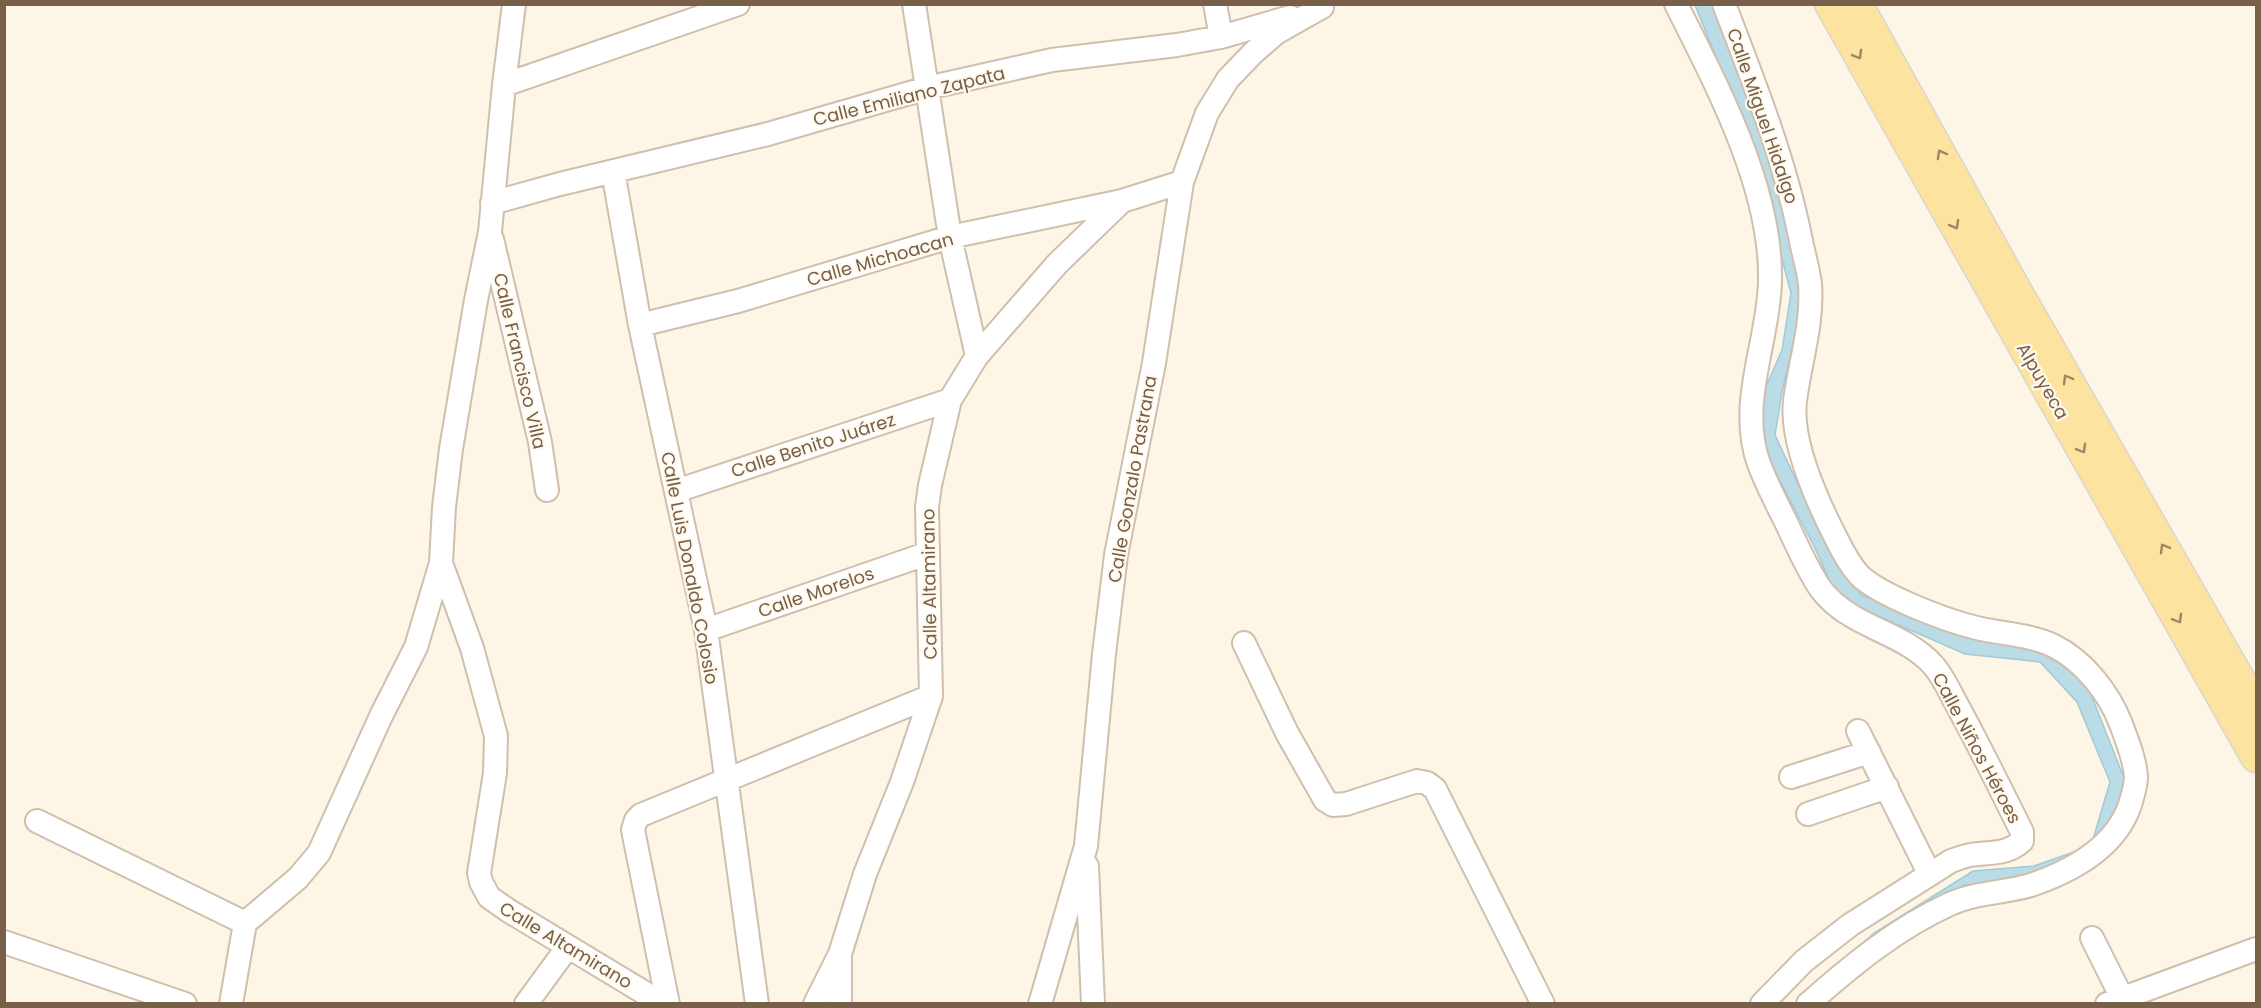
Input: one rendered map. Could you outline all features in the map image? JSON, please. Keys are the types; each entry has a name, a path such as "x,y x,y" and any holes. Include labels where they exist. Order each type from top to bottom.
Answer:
{"main road":[{"name":"Alpuyeca","path":"1830,4 2256,757"},
{"name":"Alpuyeca","path":"1857,4 2023,302 2256,708"}],"street":[{"path":"231,1004 245,923 298,878 319,854 371,736 417,647 441,563 451,449 490,232 514,4"},
{"path":"915,4 950,237 977,356"},
{"path":"1215,4 1221,37"},
{"name":"Calle Niños Héroes","path":"1676,4 1708,69 1746,157 1758,196 1768,246 1769,292 1756,364 1753,413 1754,446 1759,465 1821,589 1834,603 1852,616 1913,648 1935,667 1964,717 2022,832 2022,842 2014,848 2002,852 1969,855 1951,861 1850,925 1804,961 1762,1004"},
{"name":"Calle Miguel Hidalgo","path":"1724,4 1785,173 1810,283 1810,313 1794,404 1795,426 1799,450 1835,536 1859,575 1871,585 1972,627 2053,645 2082,664 2115,710 2128,745 2136,778 2131,803 2122,823 2098,852 2057,874 2029,885 1953,902 1904,927 1842,973 1808,1004"},
{"path":"504,85 737,5"},
{"name":"Calle Emiliano Zapata","path":"492,203 768,134 927,88 1052,60 1177,45 1221,37 1326,6"},
{"name":"Calle Gonzalo Pastrana","path":"1041,1004 1086,846 1116,555 1154,363 1182,182 1207,114 1228,79 1276,33 1326,6"},
{"name":"Calle Luis Donaldo Colosio","path":"613,171 640,325 706,630 757,1004"},
{"name":"Calle Altamirano","path":"815,1004 840,954 866,874 902,782 931,696 926,554 927,507 950,400 977,356 1057,264 1122,201 1182,182"},
{"name":"Calle Michoacan","path":"640,325 738,301 950,237 1122,201"},
{"name":"Calle Francisco Villa","path":"490,232 535,421 548,490"},
{"name":"Calle Benito Juárez","path":"676,491 950,400"},
{"name":"Calle Morelos","path":"706,630 926,554"},
{"name":"Calle Altamirano","path":"441,563 472,648 496,736 495,772 479,873 483,890 496,902 567,948 665,1004"},
{"path":"1244,644 1287,733 1325,800 1333,805 1346,804 1417,781 1427,783 1435,789 1543,1004"},
{"path":"665,1004 633,825 641,815 931,696"},
{"path":"1858,731 1929,873"},
{"path":"1791,777 1869,752"},
{"path":"1808,814 1887,787"},
{"path":"37,821 245,923"},
{"path":"1086,846 1093,1004"},
{"path":"2092,938 2114,1001 2256,950"},
{"path":"4,942 185,1004"},
{"path":"526,1004 567,948"},
{"path":"840,954 840,1004"}],"water":[{"path":"1695,5 1717,5 1766,138 1803,302 1782,392 1775,435 1826,544 1861,595 1966,632 2045,648 2088,687 2126,783 2105,851 2035,883 1964,885 1812,1003 1796,1003 1874,933 1973,871 2034,866 2091,846 2110,782 2077,702 2040,662 1965,654 1837,598 1815,548 1759,441 1762,396 1782,350 1791,293 1752,146"}]}
